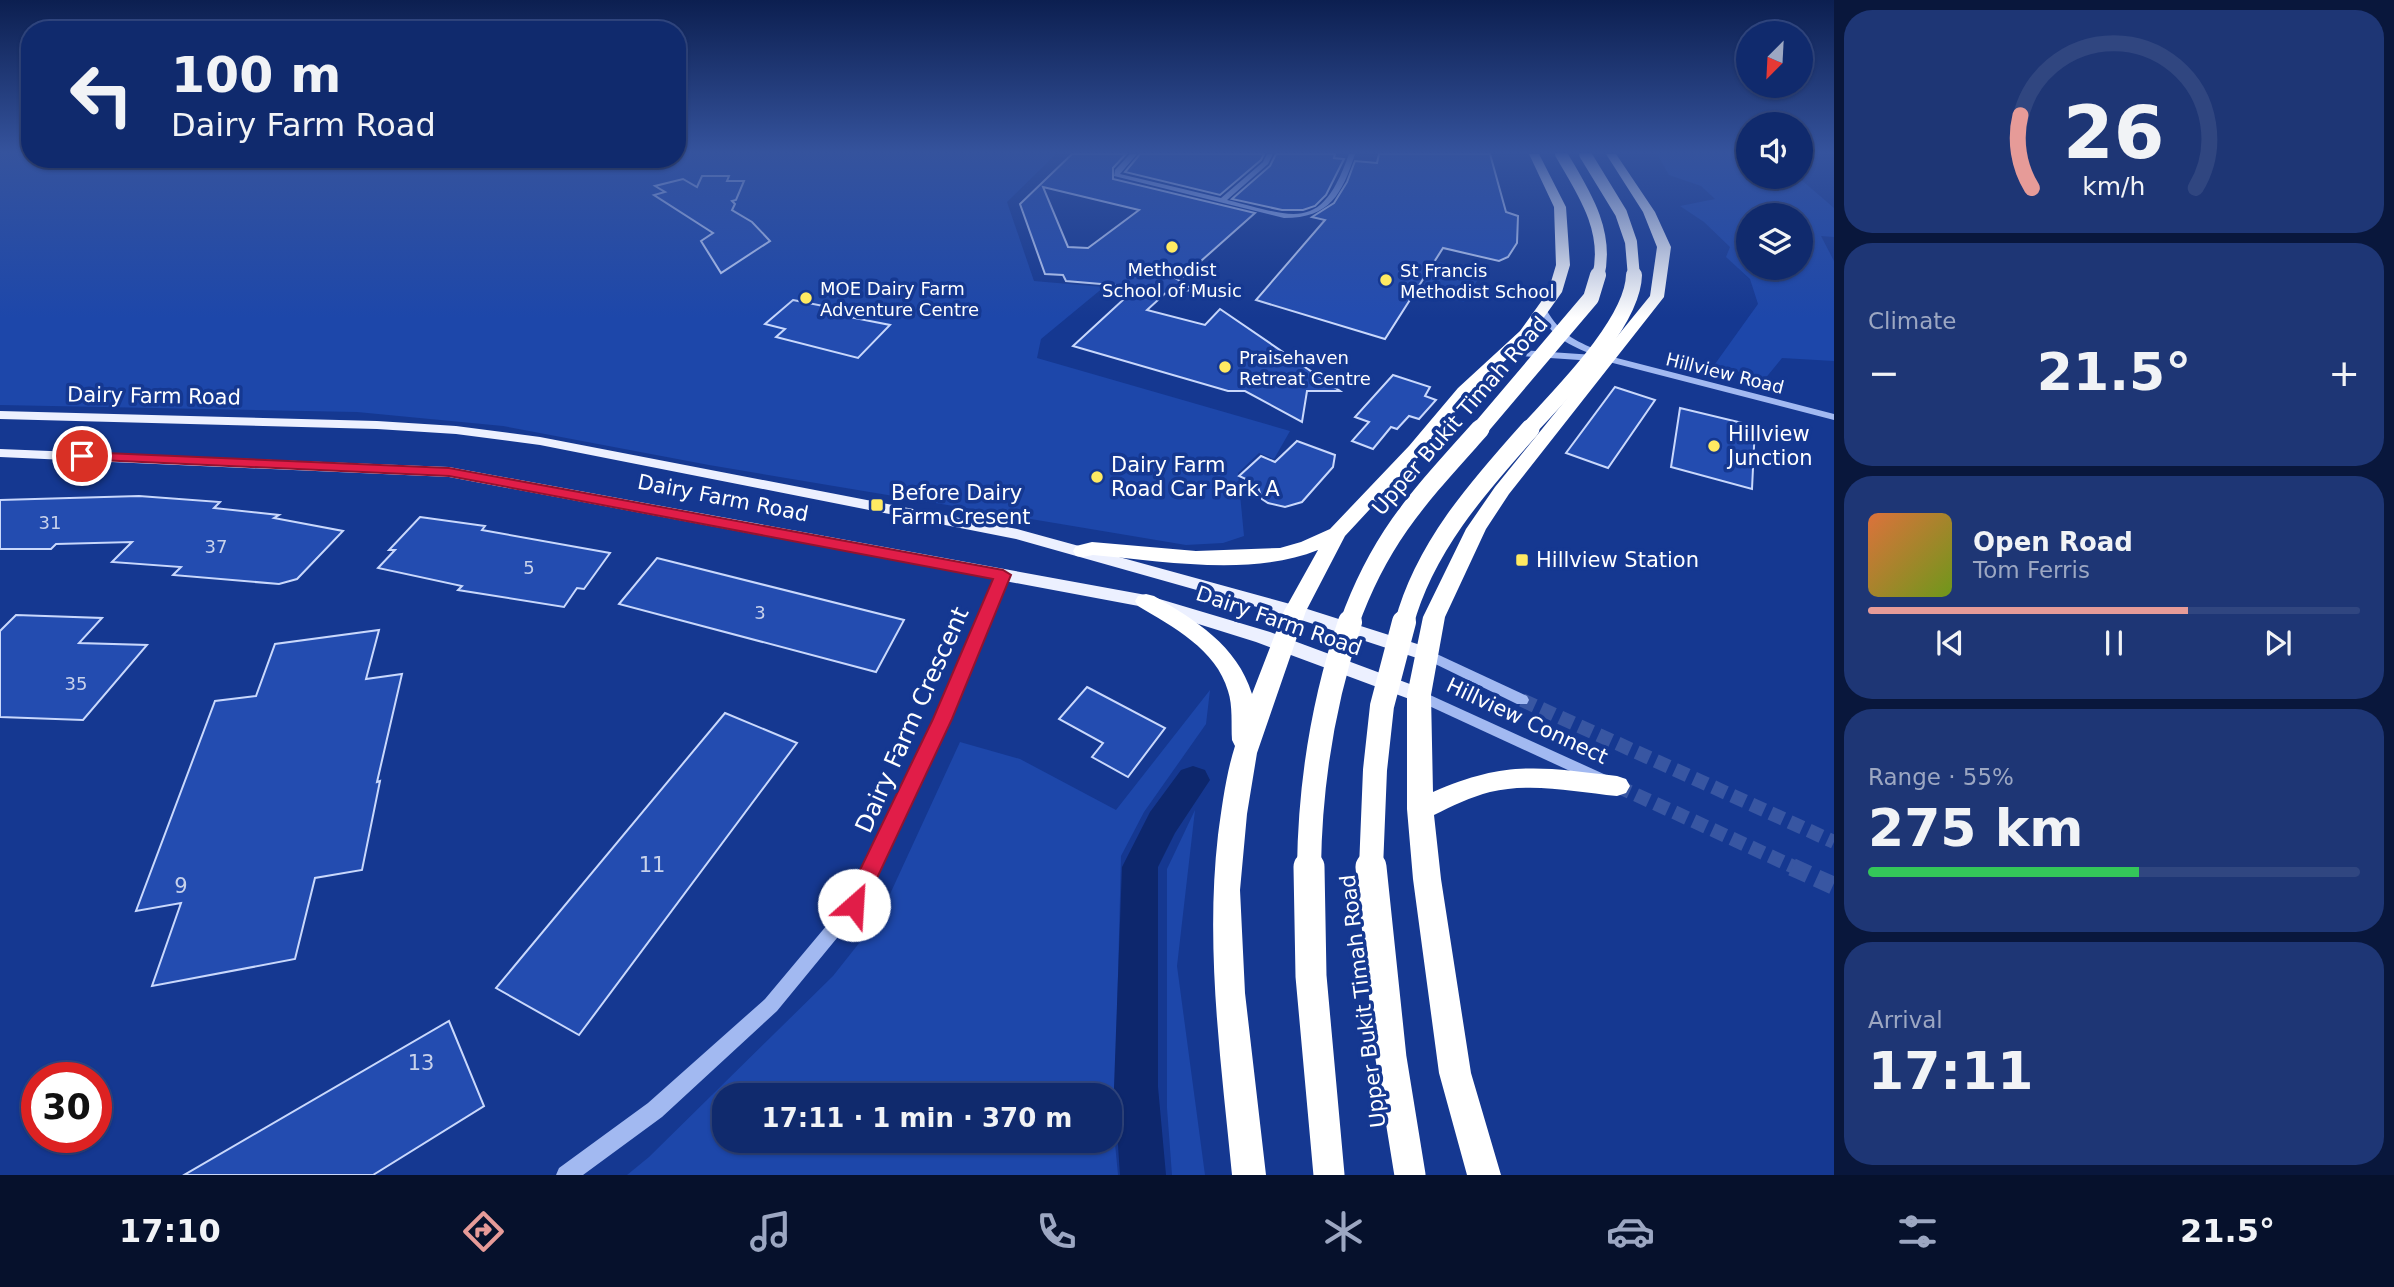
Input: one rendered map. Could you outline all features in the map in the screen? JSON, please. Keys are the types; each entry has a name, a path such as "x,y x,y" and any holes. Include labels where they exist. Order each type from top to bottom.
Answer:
{"highway":[{"path":"1249,1175 1230,993 1226,890 1234,814 1245,753 1281,644 1295,611 1337,533 1496,359 1525,334 1555,292 1563,265 1560,209"},
{"name":"Upper Bukit Timah Road","path":"1329,1175 1309,971 1307,850 1317,755 1328,691 1352,614 1371,568 1390,535 1425,489 1591,298 1601,261 1598,229 1591,209"},
{"name":"Upper Bukit Timah Road","path":"1410,1175 1391,1058 1371,866 1374,770 1382,706 1410,601 1440,539 1503,459 1575,378 1624,313 1634,279 1631,242 1618,209"},
{"path":"1484,1175 1455,1073 1427,879 1420,810 1419,695 1434,617 1476,529 1502,491 1657,297 1664,247 1647,209"},
{"path":"1083,551 1092,548 1196,558 1280,555 1308,547 1337,533"},
{"path":"1146,601 1187,625 1215,648 1228,666 1240,691 1245,753"},
{"path":"1420,810 1451,795 1494,780 1545,778 1617,786"}],"main road":[{"name":"Dairy Farm Road","path":"0,415 377,425 480,433 583,448 1017,534 1295,611 1426,654"},
{"name":"Dairy Farm Road","path":"0,453 449,472 1146,601 1281,644 1419,695"}],"street":[{"path":"1254,209 1303,218 1320,209"},
{"path":"1543,311 1548,326 1566,340 1609,359"},
{"path":"1496,359 1520,353 1609,359"},
{"name":"Hillview Road","path":"1609,359 1834,417"},
{"name":"Dairy Farm Crescent","path":"566,1175 655,1110 771,1005 854,905 942,719 1003,575"},
{"name":"Hillview Connect","path":"1426,654 1521,700"},
{"name":"Hillview Connect","path":"1419,695 1617,786"}],"shaded area":[{"path":"0,209 1009,209 1034,281 1104,287 1041,339 1037,358 1290,431 1274,459 1259,453 1238,473 1244,536 1223,543 1186,545 709,465 503,426 357,412 0,405"},
{"path":"1684,209 1736,209 1736,266 1726,257 1730,247 1704,222"},
{"path":"1813,209 1834,209 1834,237 1821,236 1834,261 1834,361 1782,358 1764,380 1715,364 1758,304 1750,280 1813,280"},
{"path":"1439,262 1482,273 1464,302 1419,291"},
{"path":"1210,690 1206,724 1144,812 1121,856 1115,1083 724,1083 833,976 879,918 960,742 1020,759 1116,810"},
{"path":"1195,810 1177,966 1205,1175 1172,1175 1167,1108 1167,869"},
{"path":"712,1095 712,1153 1116,1153 1118,1175 627,1175"}],"building":[{"path":"675,209 733,209 752,222 770,241 721,273 701,241 713,233"},
{"path":"1022,209 1052,209 1068,247 1088,248 1139,210 1134,209 1238,209 1255,213 1183,277 1166,272 1195,291 1170,289 1147,310 1205,325 1220,309 1340,391 1307,391 1302,422 1245,391 1228,391 1073,346 1137,287 1066,281 1063,275 1045,274"},
{"path":"1325,209 1505,209 1506,212 1518,216 1517,243 1508,257 1499,261 1443,248 1385,339 1256,300 1325,220 1312,217"},
{"path":"793,300 854,312 849,317 890,325 858,358 776,337 785,329 765,324"},
{"path":"1393,375 1430,387 1425,396 1436,400 1419,419 1409,416 1397,429 1391,427 1373,449 1352,441 1369,422 1355,417"},
{"path":"1615,387 1655,400 1608,468 1566,453"},
{"name":"Hillview Junction","path":"1680,408 1755,426 1752,489 1671,467"},
{"path":"1297,441 1335,455 1333,467 1302,502 1285,507 1268,503 1262,499 1257,484 1239,476 1261,456 1275,462"},
{"path":"139,496 220,502 214,508 279,515 274,518 343,531 297,579 279,584 173,575 181,567 112,562 132,542 56,544 51,549 0,549 0,500"},
{"path":"420,517 485,526 482,530 610,553 584,589 577,588 564,607 458,590 462,586 378,568 395,550 389,550"},
{"path":"657,558 904,620 876,672 619,604"},
{"path":"16,615 102,618 79,643 147,645 83,720 0,717 0,631"},
{"path":"379,630 366,679 402,674 377,782 380,781 362,870 315,878 295,959 152,986 181,903 136,911 215,701 256,696 275,644"},
{"path":"1087,687 1165,728 1128,777 1092,757 1103,743 1059,719"},
{"path":"725,713 797,743 579,1035 496,988"},
{"path":"449,1021 484,1106 373,1175 184,1175"}],"waterway":[{"path":"1143,1175 1136,1087 1140,867 1162,823 1193,780"}],"tunnel":[{"path":"1522,700 1834,842"},
{"path":"1617,786 1796,868"},
{"path":"1792,867 1834,886"}],"place":[{"name":"Methodist School of Music","path":"1172,247"},
{"name":"St Francis Methodist School","path":"1386,280"},
{"name":"MOE Dairy Farm Adventure Centre","path":"806,298"},
{"name":"Praisehaven Retreat Centre","path":"1225,367"},
{"name":"Hillview Junction","path":"1714,446"},
{"name":"Dairy Farm Road Car Park A","path":"1097,477"},
{"name":"Before Dairy Farm Cresent","path":"877,505"},
{"name":"Hillview Station","path":"1522,560"}],"route":[{"path":"82,456 449,472 1003,575 942,719 854,905"}]}
